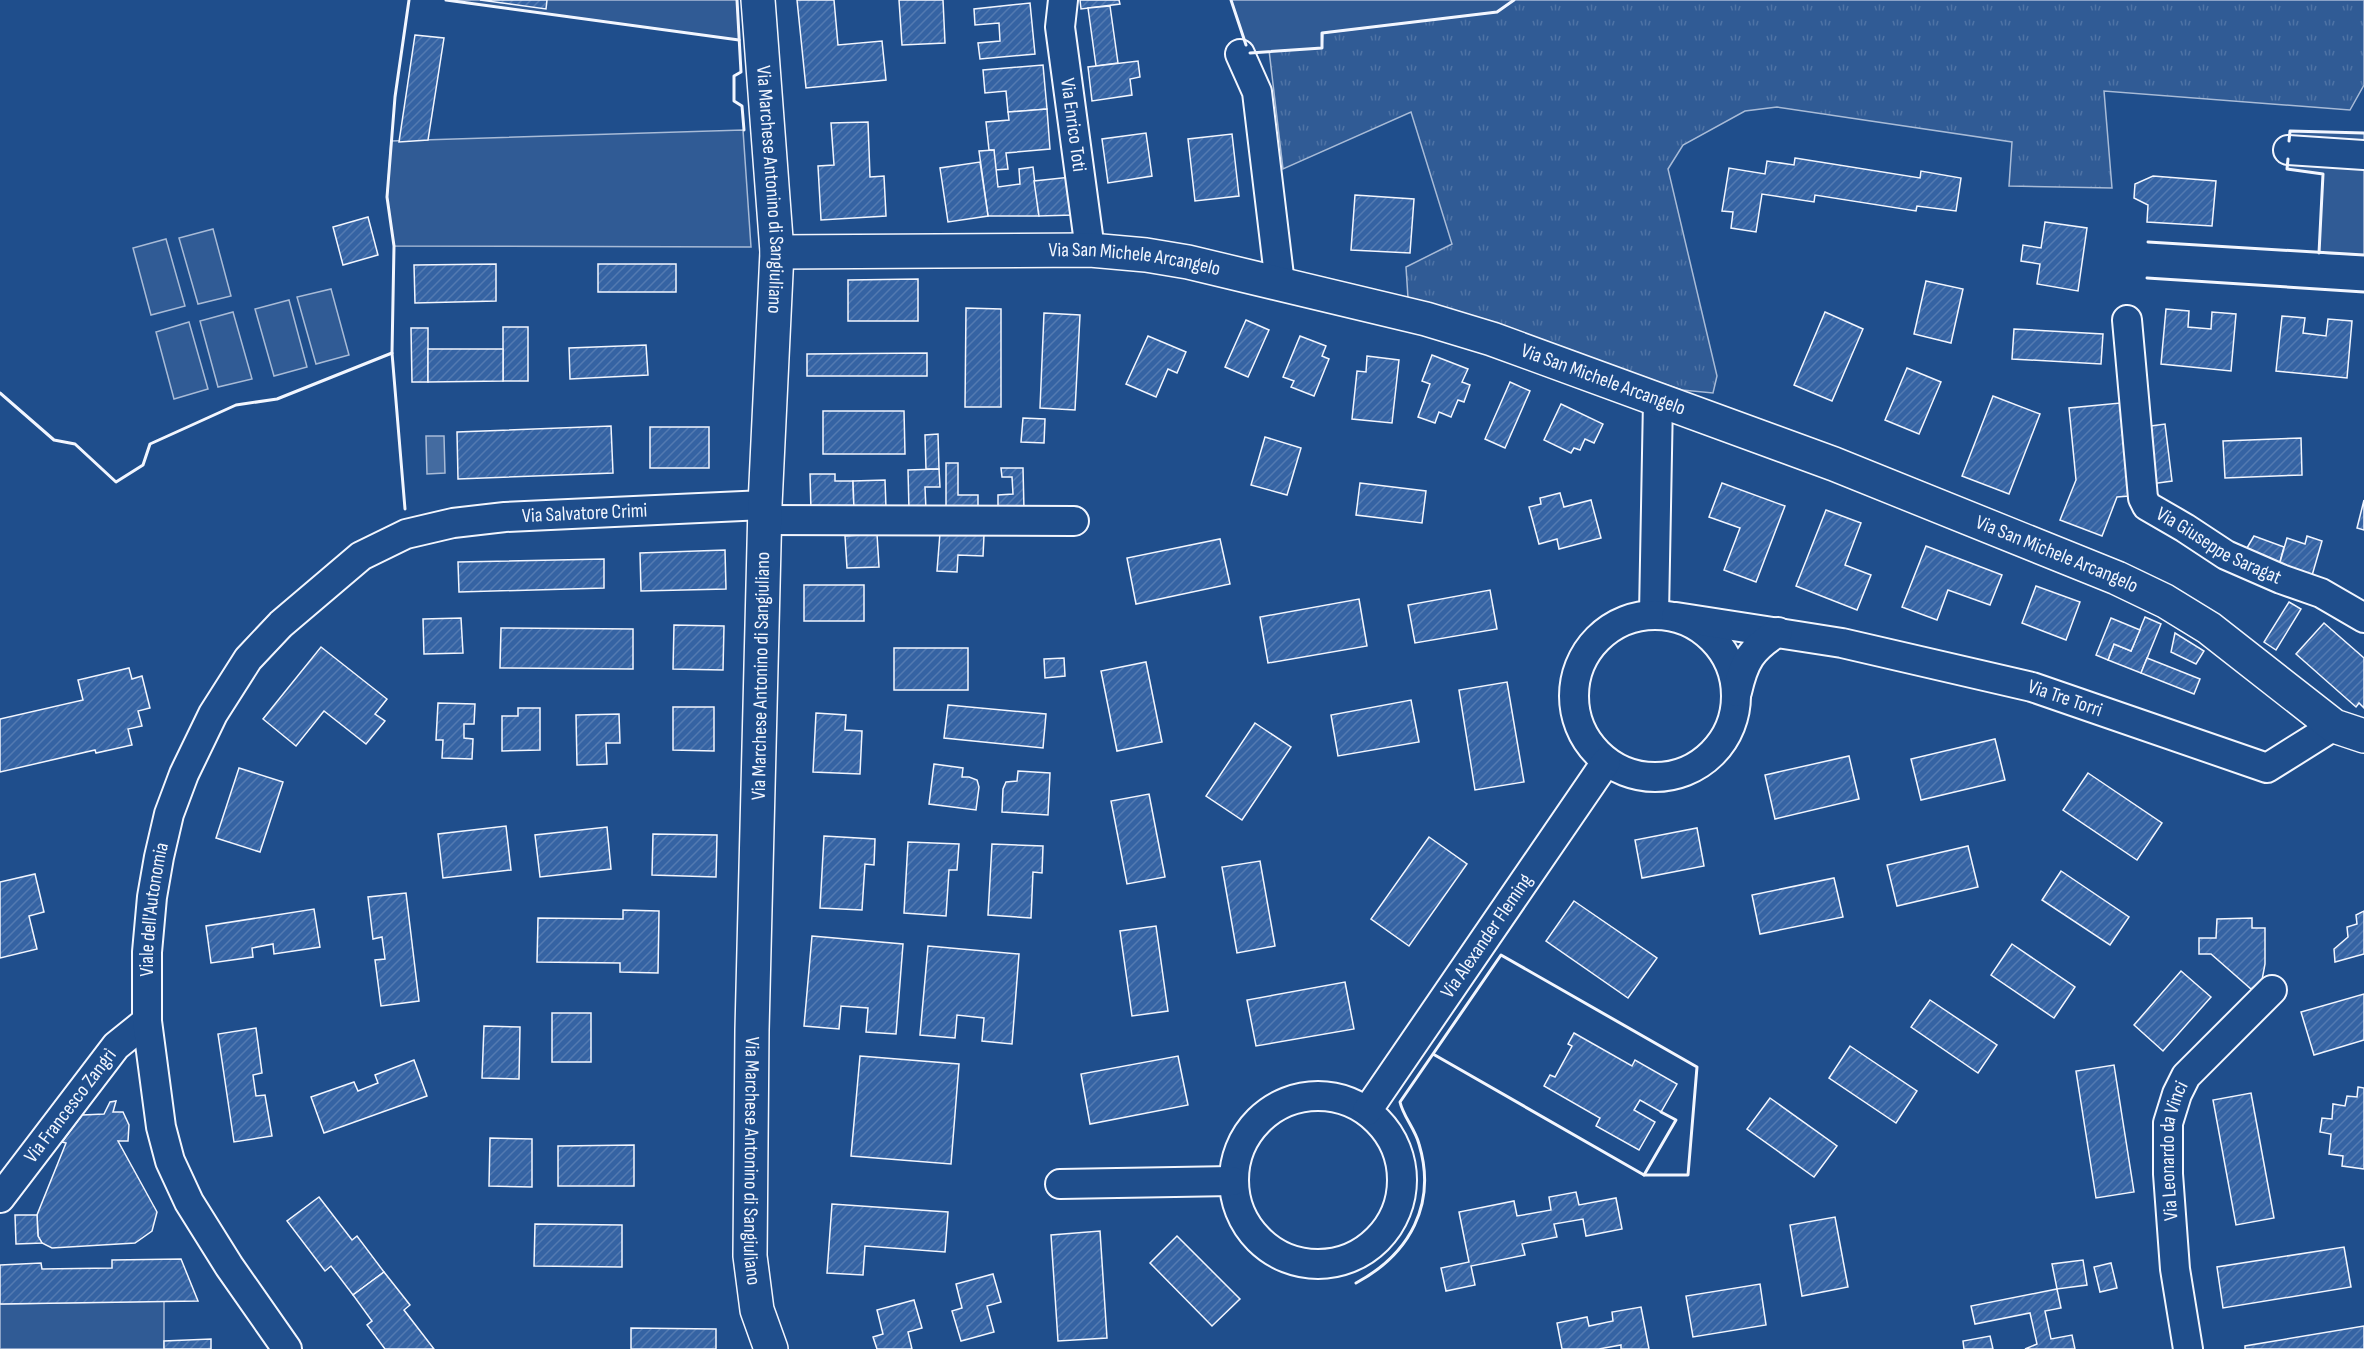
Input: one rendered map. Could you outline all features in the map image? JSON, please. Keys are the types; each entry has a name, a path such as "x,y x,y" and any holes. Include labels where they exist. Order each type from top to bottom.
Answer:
{"main road":[{"name":"Via Marchese Antonino di Sangiuliano","path":"758,0 777,252 764,513 752,1030 750,1256 757,1310 771,1349"},
{"name":"Via San Michele Arcangelo","path":"777,252 1090,250 1156,256 1426,319 1492,339 1834,464 2117,578 2165,601 2209,628 2349,731"}],"street":[{"name":"Via Enrico Toti","path":"1063,0 1060,27 1090,250"},
{"path":"1240,54 1257,92 1280,284"},
{"path":"2288,150 2364,155"},
{"name":"Via Giuseppe Saragat","path":"2127,320 2143,498 2147,506 2226,555 2281,579 2321,593 2364,618"},
{"path":"1658,400 1665,615"},
{"name":"Via Salvatore Crimi","path":"406,534 453,523 505,517 764,513 1074,521"},
{"name":"Viale dell'Autonomia","path":"287,1349 229,1266 189,1202 170,1161 161,1127 147,1021 147,952 152,897 169,814 184,774 213,714 248,659 281,624 361,556 406,534"},
{"path":"1665,615 1695,624 1712,637 1725,653 1734,672 1737,692"},
{"path":"1665,615 1778,632 1751,654 1742,671 1729,732 1710,756 1684,772 1664,777 1644,777 1624,772 1606,762 1586,741 1575,714 1573,685 1582,657 1600,634 1626,620 1665,615"},
{"name":"Via Tre Torri","path":"1778,632 1842,643 2032,687 2267,768 2349,731"},
{"name":"Via Alexander Fleming","path":"1367,1111 1606,762"},
{"name":"Via Leonardo da Vinci","path":"2188,1349 2175,1269 2168,1174 2168,1123 2177,1094 2186,1076 2272,990"},
{"name":"Via Francesco Zangrì","path":"0,1198 116,1046 147,1021"},
{"path":"1317,1095 1343,1099 1367,1111 1388,1131 1400,1157 1403,1186 1396,1214 1380,1238 1357,1255 1330,1264 1320,1264 1301,1263 1274,1253 1252,1234 1238,1209 1232,1181 1236,1154 1248,1131 1267,1111 1291,1099 1317,1095"},
{"path":"1060,1184 1232,1181"}],"green space":[{"path":"1514,0 2364,0 2364,85 2350,110 2104,91 2112,188 2009,186 2012,142 1777,107 1745,111 1683,145 1668,169 1717,376 1713,393 1682,390 1408,298 1406,267 1452,244 1411,112 1283,169 1269,50 1321,48 1322,33 1497,12"}],"shaded area":[{"path":"446,0 737,0 739,40"},
{"path":"1231,0 1514,0 1497,12 1323,33 1322,48 1249,53"},
{"path":"743,130 751,247 394,246 387,197 391,141"},
{"path":"2290,131 2364,133 2364,255 2319,253 2323,174 2287,169"},
{"path":"213,229 231,296 198,304 179,238"},
{"path":"166,239 185,306 151,315 133,248"},
{"path":"331,289 349,355 316,364 297,297"},
{"path":"289,300 307,367 274,376 255,309"},
{"path":"233,312 252,379 218,387 200,321"},
{"path":"189,322 208,389 174,399 156,332"},
{"path":"426,436 444,436 445,473 427,474"},
{"path":"164,1301 164,1349 0,1349 0,1304"}],"building":[{"path":"480,0 547,0 546,9"},
{"path":"797,0 834,0 838,45 882,41 886,80 806,88"},
{"path":"899,0 943,0 945,43 902,45"},
{"path":"1080,0 1119,0 1120,4 1081,9"},
{"path":"1030,3 1035,54 980,59 978,43 1000,41 999,23 975,25 974,9"},
{"path":"1110,6 1118,63 1096,66 1088,8"},
{"path":"415,35 444,38 428,140 399,142"},
{"path":"1138,61 1140,77 1130,79 1132,95 1092,101 1088,67"},
{"path":"1043,65 1047,109 1008,112 1006,91 985,93 983,70"},
{"path":"1047,109 1050,149 1006,153 1008,169 995,170 994,150 989,150 986,122 1009,120 1008,112"},
{"path":"868,122 870,177 884,176 886,216 821,220 818,166 834,165 831,123"},
{"path":"1146,133 1152,176 1108,183 1102,139"},
{"path":"1232,134 1239,196 1195,201 1188,139"},
{"path":"994,150 998,187 1020,184 1019,169 1033,167 1039,216 988,216 979,151"},
{"path":"1795,158 1920,178 1921,171 1961,178 1956,211 1917,206 1916,211 1815,195 1814,202 1762,194 1756,232 1731,228 1733,212 1722,211 1729,168 1765,174 1767,161 1794,165"},
{"path":"980,162 988,216 948,222 940,168"},
{"path":"2153,176 2216,181 2212,226 2147,222 2148,205 2134,198 2135,184"},
{"path":"1071,177 1073,215 1039,216 1034,181"},
{"path":"1355,195 1414,199 1410,253 1351,250"},
{"path":"368,217 378,255 343,265 333,227"},
{"path":"2045,222 2087,228 2078,291 2037,284 2040,264 2021,261 2023,245 2041,248"},
{"path":"496,264 496,301 415,303 414,265"},
{"path":"598,264 676,264 676,292 598,292"},
{"path":"918,279 918,321 848,321 848,280"},
{"path":"1926,281 1963,289 1951,343 1914,334"},
{"path":"966,308 1001,309 1001,407 965,407"},
{"path":"2166,309 2189,311 2188,327 2211,329 2212,312 2236,314 2231,371 2161,364"},
{"path":"1825,312 1863,329 1832,401 1794,385"},
{"path":"1044,313 1080,315 1075,410 1040,408"},
{"path":"2282,316 2305,318 2303,333 2326,336 2328,319 2352,321 2347,378 2276,371"},
{"path":"1246,320 1269,330 1248,377 1225,367"},
{"path":"503,327 528,327 528,381 503,381"},
{"path":"411,328 428,328 428,382 412,382"},
{"path":"2014,329 2103,334 2101,364 2012,359"},
{"path":"1148,336 1186,352 1177,373 1168,369 1156,397 1126,384"},
{"path":"1300,336 1326,346 1322,356 1329,359 1314,396 1291,387 1294,381 1283,377"},
{"path":"646,345 648,375 570,379 569,348"},
{"path":"428,349 503,349 503,381 428,382"},
{"path":"927,353 927,376 807,376 807,354"},
{"path":"1432,355 1468,369 1462,382 1470,385 1464,402 1458,400 1451,417 1439,412 1435,423 1418,417 1430,384 1422,381"},
{"path":"1367,356 1399,360 1392,423 1352,419 1357,371 1366,372"},
{"path":"1907,368 1941,382 1919,434 1885,420"},
{"path":"1510,382 1530,391 1505,448 1485,439"},
{"path":"1993,396 2040,414 2009,494 1962,476"},
{"path":"2120,403 2129,496 2117,497 2102,536 2060,520 2076,480 2069,408"},
{"path":"1561,404 1603,424 1594,443 1585,439 1580,450 1574,448 1571,453 1544,440"},
{"path":"823,411 904,411 905,454 823,454"},
{"path":"1023,418 1045,419 1044,443 1021,442"},
{"path":"2165,424 2172,481 2151,484 2144,427"},
{"path":"611,426 613,473 458,479 457,432"},
{"path":"650,427 709,427 709,468 650,468"},
{"path":"938,434 939,469 926,469 925,435"},
{"path":"1265,437 1301,448 1287,495 1251,485"},
{"path":"2301,438 2302,475 2225,478 2223,441"},
{"path":"946,463 958,463 958,495 978,495 978,511 946,511"},
{"path":"1001,468 1023,468 1024,510 998,511 998,495 1013,494 1012,477 1002,477"},
{"path":"939,469 940,487 925,487 926,510 909,510 908,470"},
{"path":"810,474 835,474 835,481 853,481 854,510 811,511"},
{"path":"885,480 886,508 854,510 853,481"},
{"path":"1360,483 1426,491 1422,523 1356,515"},
{"path":"1722,483 1785,506 1756,582 1724,570 1740,528 1709,517"},
{"path":"1560,493 1564,507 1591,500 1601,538 1559,549 1557,539 1539,544 1529,507 1541,504 1540,498"},
{"path":"2364,500 2364,530 2357,528"},
{"path":"1826,510 1861,523 1845,565 1871,575 1857,610 1796,586"},
{"path":"940,533 984,535 983,556 958,555 957,572 937,571"},
{"path":"877,534 879,567 847,568 845,536"},
{"path":"2254,536 2284,547 2278,569 2244,553"},
{"path":"2307,536 2322,541 2311,579 2278,569 2287,538 2305,544"},
{"path":"1220,539 1230,584 1136,604 1127,558"},
{"path":"1926,546 2002,575 1990,605 1948,590 1937,620 1902,607"},
{"path":"725,550 726,589 641,591 640,553"},
{"path":"604,559 604,588 459,592 458,562"},
{"path":"804,585 864,585 864,621 804,621"},
{"path":"2036,586 2080,602 2066,640 2022,623"},
{"path":"1490,590 1497,629 1415,643 1408,605"},
{"path":"1359,599 1367,646 1268,663 1260,617"},
{"path":"2289,602 2301,609 2276,650 2264,642"},
{"path":"2145,617 2161,624 2141,673 2108,660 2114,644 2131,651"},
{"path":"461,618 463,653 424,654 423,619"},
{"path":"2111,618 2140,630 2131,651 2114,644 2108,660 2096,655"},
{"path":"2324,623 2364,658 2364,708 2359,703 2356,707 2296,654"},
{"path":"674,625 724,626 723,670 673,669"},
{"path":"501,628 633,629 633,669 500,668"},
{"path":"2175,633 2204,651 2196,664 2171,652"},
{"path":"321,647 387,699 375,714 385,721 366,744 324,711 296,746 263,719"},
{"path":"894,648 968,648 968,690 894,690"},
{"path":"1064,658 1065,676 1045,678 1044,659"},
{"path":"2147,658 2200,679 2194,694 2141,673"},
{"path":"1146,662 1162,742 1117,751 1101,671"},
{"path":"129,668 132,679 142,676 150,708 138,711 142,726 128,729 132,745 96,753 95,750 0,772 0,719 83,700 78,680"},
{"path":"1507,682 1524,782 1475,790 1459,690"},
{"path":"1411,700 1419,742 1338,756 1331,715"},
{"path":"438,703 475,704 474,724 464,724 464,738 473,739 472,759 442,758 443,740 436,740"},
{"path":"948,705 1046,714 1043,748 944,738"},
{"path":"673,707 714,707 714,751 673,750"},
{"path":"518,708 540,708 540,750 502,751 502,716 518,716"},
{"path":"816,713 846,715 845,730 862,731 860,774 813,772"},
{"path":"619,714 620,743 606,743 607,764 577,765 576,715"},
{"path":"1255,723 1291,747 1242,820 1206,796"},
{"path":"1995,739 2005,780 1921,800 1911,759"},
{"path":"1849,756 1859,799 1775,819 1765,775"},
{"path":"934,764 963,768 962,777 977,780 979,787 976,810 929,804"},
{"path":"239,768 283,782 260,852 216,838"},
{"path":"1018,771 1050,773 1048,815 1002,812 1003,789 1006,782 1017,781"},
{"path":"2088,773 2162,823 2137,860 2063,810"},
{"path":"1149,794 1165,877 1127,884 1111,801"},
{"path":"506,826 511,870 443,878 438,834"},
{"path":"607,827 611,869 540,877 535,835"},
{"path":"1697,828 1704,866 1642,878 1635,840"},
{"path":"653,834 717,835 716,877 652,875"},
{"path":"824,836 875,839 874,865 865,864 862,910 820,908"},
{"path":"1429,837 1467,864 1409,946 1371,919"},
{"path":"908,842 959,844 957,870 949,870 946,916 904,913"},
{"path":"992,844 1043,846 1042,873 1033,872 1031,918 988,915"},
{"path":"1968,846 1978,887 1897,906 1887,865"},
{"path":"1260,861 1275,946 1237,953 1222,867"},
{"path":"2061,871 2129,917 2110,945 2042,900"},
{"path":"35,874 44,912 29,916 37,949 0,958 0,882"},
{"path":"1834,878 1843,917 1760,934 1752,895"},
{"path":"406,893 419,1001 381,1006 375,960 385,959 382,937 373,939 368,897"},
{"path":"1574,901 1657,958 1628,998 1546,941"},
{"path":"314,909 320,947 274,954 273,944 252,948 253,957 211,963 206,926"},
{"path":"623,910 659,911 658,973 620,972 620,963 537,962 538,918 623,919"},
{"path":"2364,911 2364,954 2335,962 2334,949 2348,937 2347,927 2357,924 2356,915"},
{"path":"2252,918 2252,928 2265,928 2265,964 2262,980 2251,989 2211,954 2199,954 2199,938 2216,938 2217,919"},
{"path":"1156,926 1168,1011 1132,1016 1120,931"},
{"path":"812,936 903,944 896,1034 866,1032 868,1008 841,1006 839,1029 804,1026"},
{"path":"2012,944 2075,987 2054,1018 1991,975"},
{"path":"928,946 1019,954 1012,1044 982,1041 984,1018 957,1015 955,1038 920,1035"},
{"path":"2181,971 2211,997 2163,1051 2134,1025"},
{"path":"1345,982 1354,1029 1256,1046 1247,1000"},
{"path":"2364,994 2364,1040 2314,1055 2301,1012"},
{"path":"1930,1000 1997,1045 1978,1073 1911,1027"},
{"path":"552,1013 591,1013 591,1062 552,1062"},
{"path":"484,1026 520,1027 519,1079 482,1078"},
{"path":"256,1028 262,1073 253,1075 256,1096 265,1095 272,1136 234,1142 218,1034"},
{"path":"1574,1033 1632,1066 1635,1060 1677,1084 1661,1112 1640,1100 1634,1110 1655,1122 1639,1150 1596,1126 1600,1118 1544,1086 1550,1075 1555,1077 1572,1046 1568,1044"},
{"path":"1850,1046 1917,1091 1896,1123 1829,1078"},
{"path":"860,1056 959,1064 951,1164 851,1156"},
{"path":"1178,1056 1188,1105 1090,1124 1081,1074"},
{"path":"414,1060 427,1096 324,1133 311,1097 354,1082 358,1091 378,1083 375,1075"},
{"path":"2114,1065 2134,1192 2096,1198 2076,1071"},
{"path":"2358,1087 2364,1088 2364,1169 2342,1166 2343,1156 2329,1154 2331,1134 2320,1132 2322,1118 2332,1119 2333,1104 2345,1106 2347,1096 2357,1097"},
{"path":"2251,1093 2274,1218 2236,1225 2213,1100"},
{"path":"1770,1098 1837,1146 1814,1177 1747,1129"},
{"path":"116,1101 113,1112 123,1112 129,1125 128,1141 118,1141 157,1212 152,1231 135,1243 52,1248 42,1243 38,1236 37,1215 66,1143 62,1142 82,1115 104,1114 110,1102"},
{"path":"490,1138 532,1139 532,1187 489,1186"},
{"path":"634,1145 634,1186 558,1186 558,1146"},
{"path":"1576,1192 1579,1205 1616,1198 1622,1229 1586,1236 1583,1219 1554,1224 1557,1237 1522,1244 1525,1255 1471,1266 1475,1285 1446,1291 1441,1268 1469,1262 1459,1212 1514,1201 1517,1216 1551,1210 1549,1197"},
{"path":"319,1197 352,1240 357,1236 384,1272 353,1295 331,1266 325,1271 287,1221"},
{"path":"832,1204 948,1212 945,1252 865,1246 863,1275 827,1273"},
{"path":"15,1215 37,1215 38,1236 42,1243 16,1244"},
{"path":"1835,1217 1848,1287 1802,1296 1790,1225"},
{"path":"535,1224 622,1225 622,1267 534,1266"},
{"path":"1100,1231 1107,1338 1058,1341 1051,1235"},
{"path":"1177,1236 1240,1299 1212,1326 1150,1263"},
{"path":"2344,1247 2351,1287 2223,1308 2217,1267"},
{"path":"181,1259 198,1301 0,1304 0,1265 41,1263 42,1269 112,1268 112,1260"},
{"path":"2083,1260 2087,1285 2057,1289 2052,1264"},
{"path":"2111,1263 2117,1288 2100,1292 2094,1267"},
{"path":"384,1272 410,1305 404,1310 434,1349 385,1349 367,1325 372,1321 353,1295"},
{"path":"993,1274 1001,1302 987,1306 994,1332 961,1341 952,1311 962,1308 956,1284"},
{"path":"1760,1284 1766,1325 1693,1337 1686,1296"},
{"path":"2057,1289 2061,1308 2045,1311 2051,1339 2072,1335 2075,1349 2025,1349 2037,1344 2030,1313 1975,1324 1971,1306"},
{"path":"914,1300 922,1328 908,1332 912,1349 877,1349 873,1337 883,1334 877,1310"},
{"path":"1641,1307 1649,1349 1621,1349 1621,1345 1599,1349 1562,1349 1557,1323 1587,1317 1589,1326 1613,1321 1612,1312"},
{"path":"2364,1326 2364,1349 2245,1349 2245,1346"},
{"path":"631,1328 716,1329 716,1349 631,1349"},
{"path":"1990,1336 1993,1349 1964,1349 1963,1341"},
{"path":"211,1339 211,1349 164,1349 164,1341"}],"wall":[{"path":"405,509 392,353 394,246 387,197 395,97 409,0"},
{"path":"446,0 739,40"},
{"path":"737,0 741,72 734,76 734,101 742,106 744,130"},
{"path":"1231,0 1246,45"},
{"path":"1250,53 1322,48 1322,33 1497,12 1514,0"},
{"path":"2289,141 2290,131 2364,133"},
{"path":"2288,159 2287,169 2323,174 2319,253"},
{"path":"2148,242 2364,255"},
{"path":"2147,278 2364,292"},
{"path":"0,393 54,440 75,444 116,482 143,465 150,444 236,405 277,399 392,353"},
{"path":"1356,1283 1375,1271 1404,1242 1421,1207 1424,1166 1417,1138 1400,1102 1501,955 1697,1067 1688,1175 1644,1175 1433,1054"},
{"path":"1644,1175 1676,1120 1661,1112"}]}
